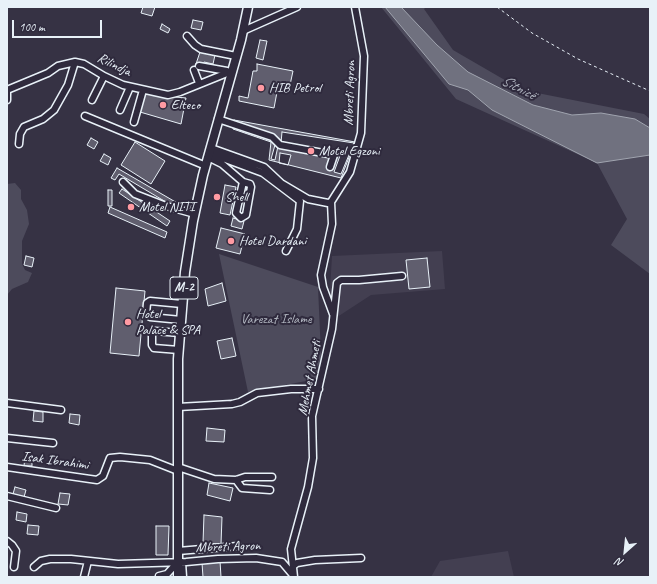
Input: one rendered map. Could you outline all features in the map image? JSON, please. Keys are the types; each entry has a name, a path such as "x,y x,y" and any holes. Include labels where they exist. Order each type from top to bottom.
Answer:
{"main road":[{"name":"Mbreti Agron","path":"178,577 180,562 178,551 178,407 180,320 195,214 209,152 230,71 243,31 248,7"}],"street":[{"path":"243,31 297,7"},
{"name":"Mbreti Agron","path":"331,202 350,172 362,133 364,56 355,7"},
{"path":"187,36 201,49 236,56"},
{"name":"Rilindja","path":"7,100 7,90 48,73 58,66 75,62 84,64 104,76 130,87 173,94 230,71"},
{"name":"Rilindja","path":"19,144 20,134 24,127 43,119 54,110 68,85 75,62"},
{"path":"199,83 197,68 230,71"},
{"path":"92,100 104,76"},
{"path":"120,110 130,87"},
{"name":"Rilindja","path":"134,122 143,90"},
{"path":"85,116 206,166"},
{"path":"218,119 272,137 280,145 334,155 330,167"},
{"path":"209,152 264,167 281,183 308,199 328,203 331,202 332,224 321,275 322,287 334,315"},
{"path":"209,152 243,182 250,184 251,187 246,215 241,218 236,213 243,182"},
{"path":"209,152 263,173 300,201 297,229 286,251"},
{"path":"123,182 135,194 166,206 195,214"},
{"name":"Mehmet Ahmeti","path":"294,576 291,549 308,487 314,458 312,416 332,329 335,288 339,280 402,276"},
{"path":"180,320 150,317 146,314 147,303 150,301 182,304"},
{"path":"179,350 154,348 152,345 152,333 155,331 180,333"},
{"path":"178,407 232,404 240,402 257,393 291,389 319,389"},
{"path":"7,403 61,410"},
{"name":"Isak Ibrahimi","path":"7,438 53,443"},
{"name":"Isak Ibrahimi","path":"7,467 97,480 104,476 110,458 120,457 150,460 172,470 178,469"},
{"path":"178,469 206,477 236,480 244,477 272,477"},
{"path":"236,480 242,488 270,490"},
{"path":"7,496 56,508"},
{"path":"7,541 16,551 14,566"},
{"name":"Mbreti Agron","path":"178,551 238,546"},
{"name":"Mbreti Agron","path":"34,567 40,561 45,560 71,559 118,564 267,558 282,562 294,576"},
{"path":"293,566 297,563 315,560 361,558"},
{"path":"84,577 88,561"},
{"name":"Mbreti Agron","path":"159,576 167,574 180,562"},
{"name":"Mbreti Agron","path":"180,562 183,577"}],"path":[{"path":"497,7 532,33 578,59 650,91"}],"shaded area":[{"path":"442,251 445,289 371,295 328,323 332,256"},
{"path":"508,551 514,577 431,577 440,561"}],"green space":[{"path":"381,7 426,7 424,9 453,50 522,90 644,114 650,119 650,274 611,245 627,219 597,163 456,99"},
{"path":"15,183 21,190 21,199 27,210 29,224 22,241 22,264 25,270 32,273 28,282 12,289 7,295 7,184"},
{"name":"Varezat Islame","path":"219,254 318,287 322,378 248,392"}],"water":[{"path":"385,7 401,7 437,45 468,72 533,105 572,115 601,113 635,119 650,128 650,155 597,163 492,110 468,90 449,84"}],"building":[{"path":"143,7 155,7 152,16 141,13"},
{"path":"193,20 203,22 201,30 191,28"},
{"path":"162,24 170,29 168,33 160,29"},
{"path":"260,40 267,41 263,60 256,58"},
{"path":"200,52 215,55 213,64 204,62 202,66 196,64"},
{"name":"HIB Petrol","path":"257,64 293,71 290,85 274,82 272,90 277,92 274,108 239,101 239,96 248,98 253,71 257,71"},
{"name":"Elteco","path":"145,94 186,98 181,124 140,112"},
{"name":"Motel Egzoni","path":"234,120 355,142 341,178 269,160 271,142 233,129"},
{"path":"282,132 354,143 341,174 334,172 341,153 281,143"},
{"path":"91,138 98,142 94,149 87,145"},
{"path":"135,142 165,161 151,184 121,165"},
{"path":"275,145 278,146 275,160 271,159"},
{"path":"280,153 291,155 288,165 279,163"},
{"path":"104,154 111,158 108,165 100,161"},
{"path":"117,168 179,204 176,208 119,174 115,180 111,178"},
{"path":"225,185 236,187 230,215 220,213"},
{"path":"122,189 170,221 167,226 119,193"},
{"path":"108,190 112,190 112,206 108,206"},
{"path":"110,207 167,232 165,238 108,213"},
{"path":"233,218 244,221 242,229 231,226"},
{"name":"Hotel Dardani","path":"221,228 245,234 240,254 216,248"},
{"path":"26,256 34,258 32,267 24,265"},
{"path":"427,258 430,287 409,289 406,260"},
{"path":"222,283 226,301 208,306 205,289"},
{"name":"Hotel Palace & SPA","path":"116,288 145,291 139,356 110,353"},
{"path":"232,338 236,356 221,359 217,341"},
{"path":"34,411 43,412 43,422 33,421"},
{"path":"70,414 80,415 79,425 69,423"},
{"path":"207,428 225,430 224,442 206,441"},
{"path":"25,456 32,457 32,466 24,466"},
{"path":"209,483 233,488 230,501 207,495"},
{"path":"15,487 26,490 24,497 13,494"},
{"path":"60,493 70,494 68,505 58,504"},
{"path":"17,512 27,514 26,522 16,520"},
{"path":"204,515 222,517 221,544 203,543"},
{"path":"28,525 39,526 38,535 27,534"},
{"path":"156,526 169,526 168,555 156,555"},
{"path":"220,561 221,577 203,577 202,563"}],"place":[{"name":"HIB Petrol","path":"261,88"},
{"name":"Elteco","path":"163,105"},
{"name":"Motel Egzoni","path":"311,151"},
{"name":"Shell","path":"217,197"},
{"name":"Motel NITI","path":"131,207"},
{"name":"Hotel Dardani","path":"231,241"},
{"name":"Hotel Palace & SPA","path":"128,322"}],"water label":[{"name":"Sitnicë","path":"518,88"}]}
